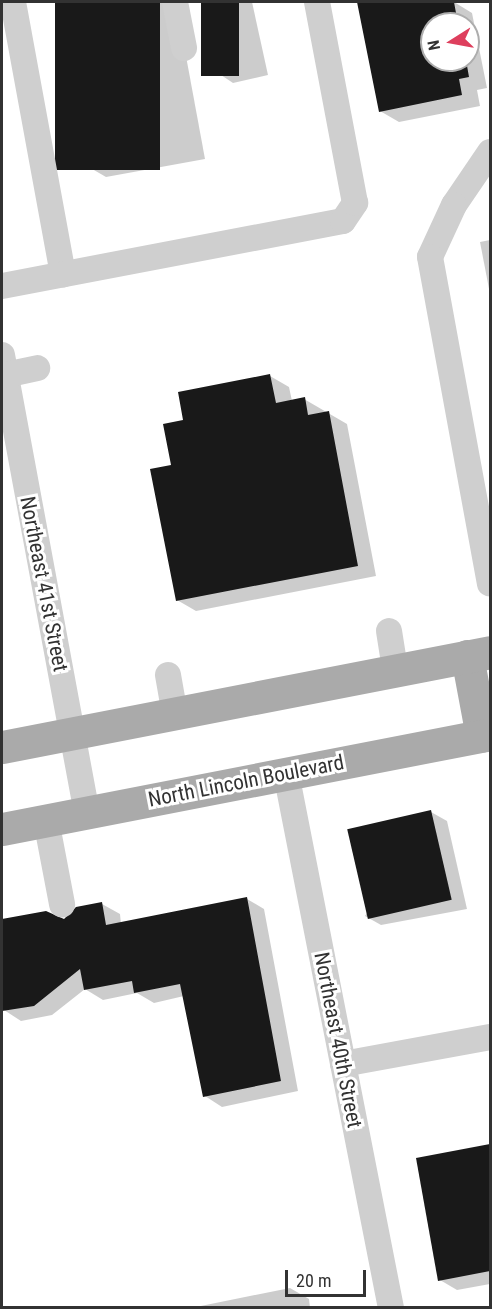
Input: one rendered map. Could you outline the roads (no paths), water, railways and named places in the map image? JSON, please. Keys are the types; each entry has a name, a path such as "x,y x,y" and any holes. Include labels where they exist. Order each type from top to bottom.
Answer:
{"main road":[{"path":"2,747 479,654 486,735"},
{"name":"North Lincoln Boulevard","path":"2,829 486,735"}],"street":[{"path":"13,2 63,274"},
{"path":"175,2 184,48"},
{"path":"2,286 344,221 356,203 317,2"},
{"path":"490,152 454,205 430,257 490,575"},
{"path":"3,365 37,368"},
{"name":"Northeast 41st Street","path":"3,365 87,812"},
{"path":"389,632 395,670"},
{"path":"168,675 175,713"},
{"name":"Northeast 40th Street","path":"286,773 391,1308"},
{"path":"46,820 62,904"},
{"path":"343,1064 490,1037"}]}
